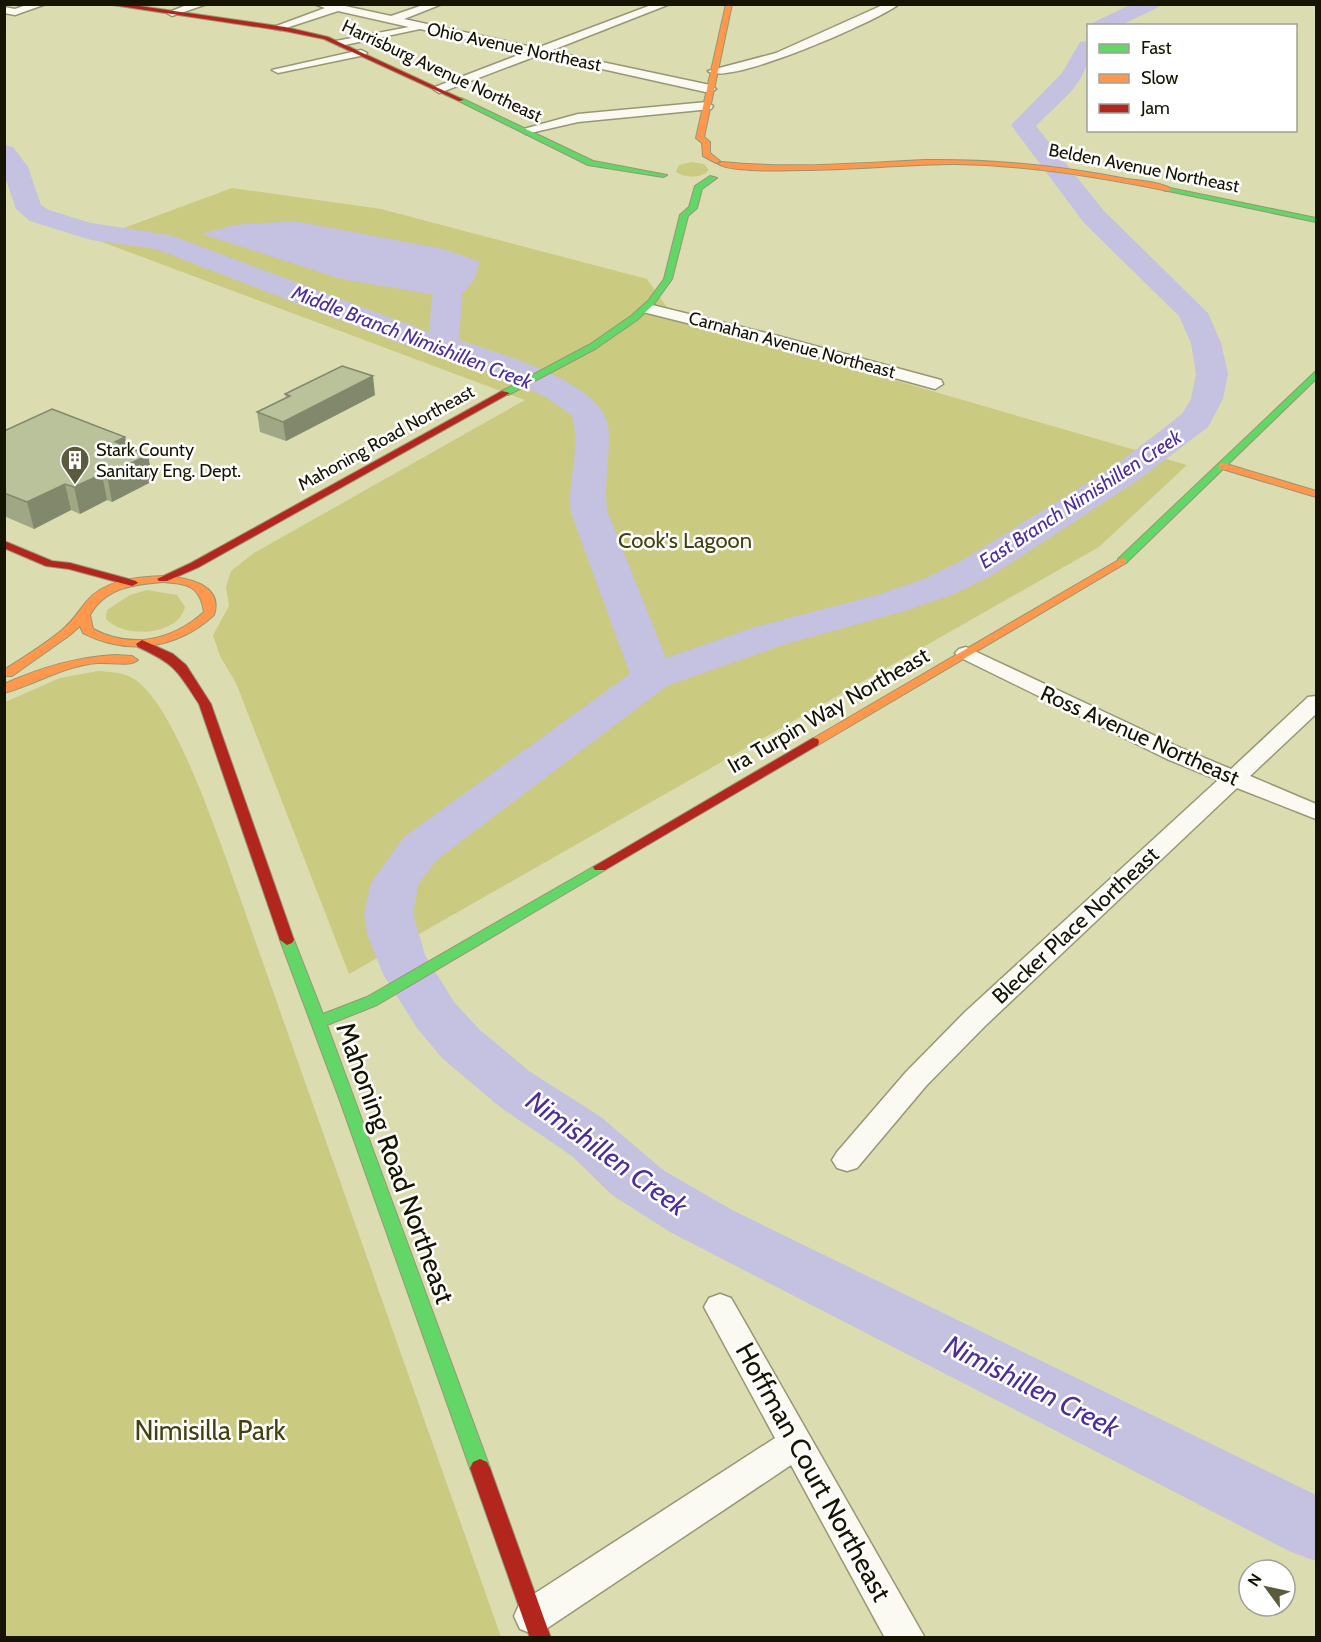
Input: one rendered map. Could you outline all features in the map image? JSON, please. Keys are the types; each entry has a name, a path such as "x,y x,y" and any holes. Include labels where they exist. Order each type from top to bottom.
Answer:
{"main road":[{"name":"Harrisburg Avenue Northeast","path":"109,4 276,28 340,43 578,154 672,174 717,170"},
{"path":"700,138 729,4"},
{"path":"700,138 693,141 692,153 717,170"},
{"path":"700,138 706,142 706,154 717,170"},
{"name":"Belden Avenue Northeast","path":"717,170 954,162 1029,165 1090,173 1317,220"},
{"name":"Mahoning Road Northeast","path":"163,579 238,541 557,366 612,335 648,309 661,294 671,272 684,215 693,208 698,188 717,170"},
{"name":"Mahoning Road Northeast","path":"680,198 678,207 684,215"},
{"name":"Ira Turpin Way Northeast","path":"318,1022 372,1001 1123,560 1317,374"},
{"path":"1223,466 1317,494"},
{"name":"Mahoning Road Northeast","path":"207,580 230,556 238,541"},
{"path":"7,547 50,564 70,566 132,583"},
{"path":"50,564 56,574 70,581"},
{"path":"163,579 188,583 207,580 210,610 193,636 86,649 5,674 25,658 68,633 104,593 132,583 163,579"},
{"path":"83,591 86,611 85,627 104,641 122,644"},
{"name":"Mahoning Road Northeast","path":"142,644 169,657 183,668 205,704 537,1627"},
{"path":"4,688 38,673 82,661 118,658 148,665"},
{"name":"Mahoning Road Northeast","path":"205,704 208,683"},
{"path":"207,762 228,772"}],"street":[{"path":"4,10 15,12 41,4"},
{"path":"172,13 202,4"},
{"name":"Ohio Avenue Northeast","path":"319,4 710,89"},
{"path":"391,20 437,4"},
{"path":"439,89 665,4"},
{"path":"714,71 747,67 894,4"},
{"path":"276,28 337,8"},
{"path":"340,43 424,28"},
{"path":"278,69 361,53"},
{"path":"526,130 578,118 707,106"},
{"name":"Carnahan Avenue Northeast","path":"648,309 751,333 935,384"},
{"name":"Ross Avenue Northeast","path":"966,653 1083,712 1232,778 1317,812"},
{"name":"Blecker Place Northeast","path":"848,1160 916,1079 975,1019 1232,778 1317,702"},
{"name":"Hoffman Court Northeast","path":"720,1307 906,1638"},
{"path":"537,1627 796,1443"}],"green space":[{"path":"691,162 704,164 709,170 693,177 676,172 679,165"},
{"name":"Cook's Lagoon","path":"232,188 381,209 647,279 673,316 1187,465 1099,547 349,974 236,683 220,656 213,635 229,606 226,587 231,571 254,553 525,400 94,239"},
{"path":"147,590 177,595 185,607 180,617 162,629 137,632 125,630 106,619 107,610 130,595"},
{"name":"Nimisilla Park","path":"98,671 130,677 148,692 175,734 200,789 501,1637 5,1637 5,702 60,678"}],"shaded area":[{"path":"294,221 444,249 480,262 474,280 460,297 447,297 341,279 202,234 234,225"}],"building":[{"path":"342,366 373,376 283,422 257,412 290,396 285,394"},
{"path":"52,409 125,437 115,442 148,455 107,475 102,474 74,487 65,484 27,502 4,493 4,431"}],"waterway":[{"name":"East Branch Nimishillen Creek","path":"1105,24 1150,4"},
{"name":"East Branch Nimishillen Creek","path":"652,677 769,636 891,603 938,587 977,568 1128,472 1196,420 1207,399 1212,374 1206,343 1193,313 1094,217 1023,125 1071,77 1087,49"},
{"name":"Middle Branch Nimishillen Creek","path":"4,152 15,167 29,209 40,216 54,222 91,231 160,241 410,336 450,347 504,367 555,389 574,401 586,411 590,419 591,442 587,495 592,521 652,677"},
{"path":"443,344 447,297"},
{"name":"Nimishillen Creek","path":"652,677 421,848 395,883 388,914 392,934 399,955 410,976 436,1015 461,1044 489,1069 545,1111 581,1132 627,1174 681,1210 1316,1529"}],"traffic: fast":[{"path":"461,100 591,163 663,175"},
{"path":"505,393 592,347 634,318 651,302 668,279 684,215 693,208 698,188 713,178"},
{"path":"1168,189 1316,220"},
{"path":"1122,561 1316,374"},
{"path":"318,1022 372,1001 600,867"},
{"path":"287,940 347,1098 480,1468"}],"traffic: slow":[{"path":"716,161 706,154 706,142 700,138 729,4"},
{"path":"722,164 809,168 926,162 982,163 1062,170 1168,189"},
{"path":"1223,466 1316,494"},
{"path":"813,742 1122,561"},
{"path":"163,579 196,586 206,595 210,613 184,633 152,643 118,643 87,631 84,615 98,597 117,586 163,579"},
{"path":"8,673 66,633 83,617"},
{"path":"4,689 66,665 98,659 132,660"}],"traffic: jam":[{"path":"109,4 285,29 326,38 461,100"},
{"path":"163,579 195,565 505,393"},
{"path":"4,544 50,564 70,566 132,583"},
{"path":"142,644 169,657 182,668 205,704 287,940"},
{"path":"600,867 813,742"},
{"path":"480,1468 541,1638"}],"place":[{"name":"Stark County Sanitary Eng. Dept.","path":"75,486"}]}
